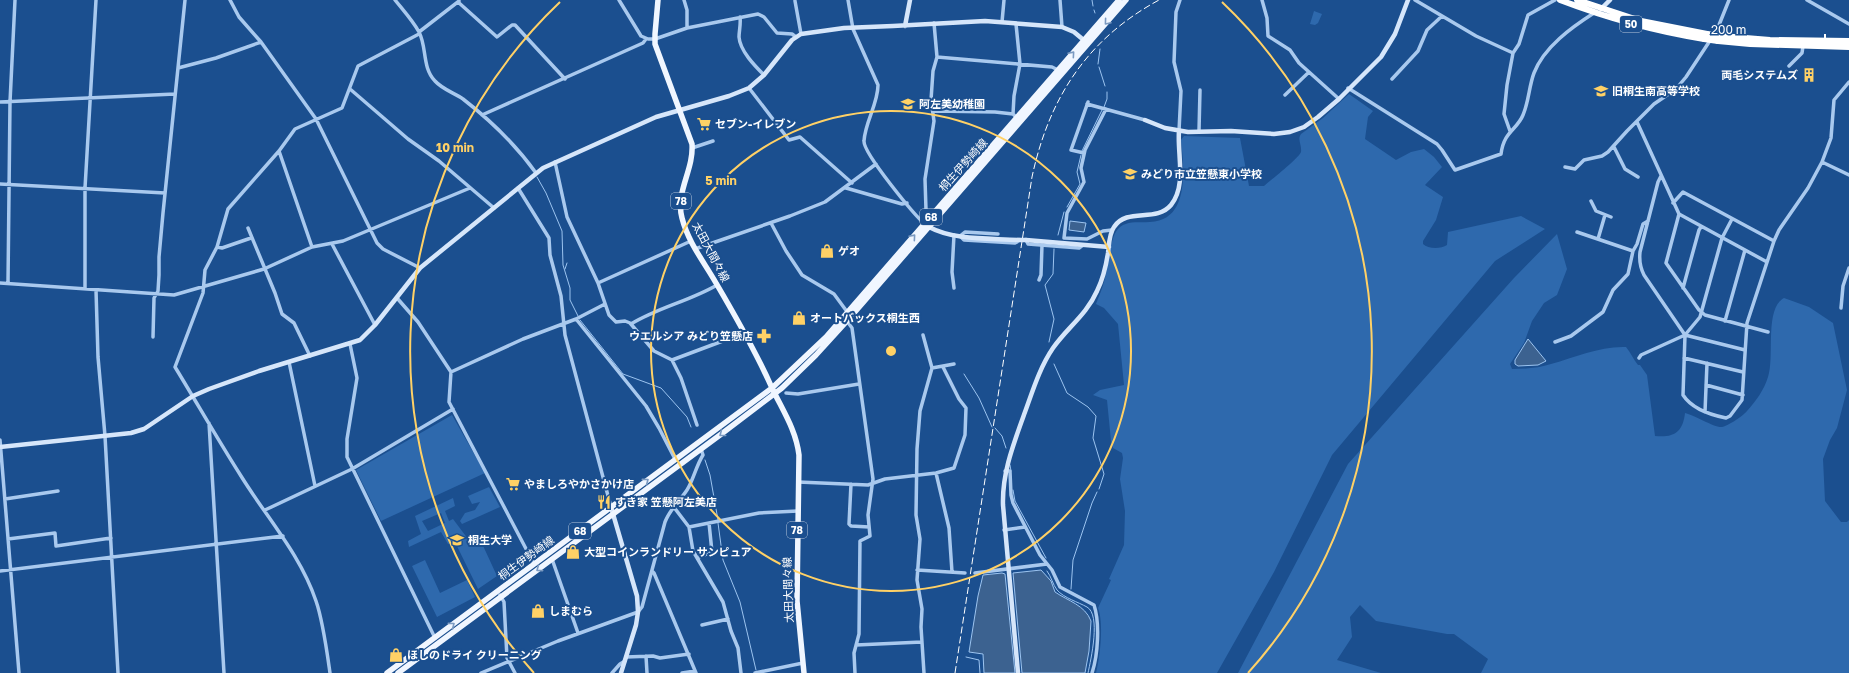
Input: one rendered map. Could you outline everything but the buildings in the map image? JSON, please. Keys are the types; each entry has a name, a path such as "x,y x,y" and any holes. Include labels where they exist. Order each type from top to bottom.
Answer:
{"highway":[{"name":"50","path":"1560,0 1640,26 1720,38 1803,46 1849,47"},
{"name":"50","path":"1577,0 1641,21 1705,36"},
{"name":"50","path":"1720,38 1849,41"}],"main road":[{"name":"太田大間々線","path":"658,0 655,39 657,49 692,140 692,148 680,201 682,218 695,249 744,333 791,424 796,439 799,455 797,601 804,673"},
{"name":"68","path":"1086,42 1118,0"},
{"name":"68","path":"1086,42 1126,0"},
{"name":"桐生伊勢崎線","path":"387,673 675,459 800,372 847,321 1015,116 1086,42"},
{"name":"桐生伊勢崎線","path":"398,673 701,449 773,390 812,352 848,313 1066,70 1086,42"}],"street":[{"path":"8,283 10,102 15,0"},
{"path":"85,289 85,188 96,0"},
{"path":"153,337 165,193 185,0"},
{"path":"230,0 239,17 261,42 316,119 377,243 383,249 420,268"},
{"path":"395,0 419,33 428,68 433,79 440,86 462,98 482,115 517,149 536,173"},
{"path":"620,0 641,36 646,39 655,39 686,28 760,14 777,33 792,34 796,37"},
{"path":"684,0 687,10 686,28"},
{"path":"848,0 853,27 878,85 864,142 866,150 919,219 938,231 960,236 1109,247"},
{"path":"906,26 910,0"},
{"path":"1002,22 1004,0"},
{"path":"1060,0 1062,27"},
{"path":"1018,673 1004,530 1002,491 1005,471 1037,378 1044,362 1055,346 1080,318 1094,298 1104,273 1112,230 1123,218 1159,213 1172,204 1176,194 1179,181 1181,91 1174,62 1176,12 1180,0"},
{"path":"1262,0 1267,20 1268,36 1290,50 1297,60 1338,99"},
{"path":"1084,153 1071,150 1087,103 1145,120 1165,128 1180,131 1231,131 1263,134 1290,132 1308,125 1370,69 1387,49 1400,24 1408,0"},
{"path":"1415,0 1476,36 1513,53"},
{"path":"1510,131 1504,114 1513,53 1519,44 1528,15 1555,0"},
{"path":"1348,88 1437,144 1455,170 1501,154 1503,142 1523,115 1533,75 1538,64 1554,44 1594,12 1601,9 1610,0"},
{"path":"1564,167 1574,169 1582,161 1602,156 1614,147 1658,100 1673,92 1686,77 1717,30 1729,0"},
{"path":"1807,0 1849,24"},
{"path":"330,673 316,601 302,568 283,536 241,477 175,366 198,308 207,264 217,247 228,209 279,151 295,129 342,108 358,66 419,33 459,1 496,37 512,25 515,25 565,79"},
{"path":"796,1 801,34"},
{"path":"1392,79 1418,51 1427,30 1442,16"},
{"path":"740,18 739,36 741,44 744,51 764,75"},
{"path":"0,447 131,433 144,429 193,396 225,383 350,344 366,336 420,268 536,173 555,162 656,117 735,94 748,88 764,75 788,44 801,34 853,27 906,26 934,23 985,21 1062,27 1071,30 1086,42"},
{"path":"926,210 925,179 934,121 934,111 930,100 933,71 937,57 934,23"},
{"path":"934,111 974,111 1015,116 1014,96 1020,64 1016,24"},
{"path":"482,115 643,43 646,39"},
{"path":"178,68 216,58 261,42"},
{"path":"1789,66 1802,53 1803,46"},
{"path":"937,57 1052,67 1058,70"},
{"path":"1285,95 1309,72"},
{"path":"1661,176 1658,182 1639,260 1641,268 1644,275 1685,335 1683,395 1686,399 1704,412 1726,418 1730,416 1741,403 1743,395 1746,327 1774,241 1779,230 1808,188 1822,162 1831,138 1834,100 1849,82"},
{"path":"748,88 789,140 800,137 852,183"},
{"path":"350,89 408,139 440,161 494,208"},
{"path":"1199,131 1200,90"},
{"path":"0,102 175,94"},
{"path":"1106,109 1084,153 1081,168 1084,182 1067,213 1064,238 1087,239 1103,231 1112,230"},
{"path":"1637,122 1679,214 1767,262"},
{"path":"692,148 713,141"},
{"path":"1614,147 1625,169 1638,177"},
{"path":"279,151 312,247"},
{"path":"555,162 567,218 598,283 605,304 613,320 616,322 627,321 654,351 672,360 681,378 697,425"},
{"path":"1822,162 1849,175"},
{"path":"695,249 771,223 825,202 846,188 876,164"},
{"path":"0,184 165,193"},
{"path":"0,283 170,296 264,269 312,247 343,241 370,228 470,188"},
{"path":"518,188 549,238 550,255 561,296 564,323 579,390 637,596 638,612 636,625 621,673"},
{"path":"846,188 902,204 907,203"},
{"path":"1673,203 1684,192 1774,241"},
{"path":"1591,201 1594,209 1611,217"},
{"path":"1679,214 1666,263 1683,288 1702,313 1725,321 1768,332"},
{"path":"1598,239 1605,215"},
{"path":"1639,358 1641,355 1685,335 1702,313 1722,238 1732,219"},
{"path":"1555,342 1571,336 1603,312 1613,290 1628,274 1633,251 1637,244 1643,224 1648,222"},
{"path":"771,223 786,251 802,275 834,294 848,313"},
{"path":"1683,288 1698,230 1701,227"},
{"path":"248,228 282,314 294,323 310,356"},
{"path":"960,236 965,232 998,234"},
{"path":"1576,232 1633,251"},
{"path":"954,234 952,272 954,288"},
{"path":"217,247 222,248 252,238"},
{"path":"598,283 691,241"},
{"path":"1027,241 1028,244 1079,248 1083,244"},
{"path":"332,244 375,326"},
{"path":"1039,280 1041,275 1042,245"},
{"path":"1725,321 1745,250"},
{"path":"1841,308 1843,286 1849,268"},
{"path":"631,324 656,310 700,295 717,285"},
{"path":"96,290 98,357 105,436 118,673"},
{"path":"397,298 418,322 451,372 449,399 534,564"},
{"path":"451,372 564,323 576,320 605,304"},
{"path":"576,320 646,406 675,459"},
{"path":"847,321 852,328 871,459 872,484 868,515 870,536 860,541 859,634 854,653 855,673"},
{"path":"672,360 744,333"},
{"path":"923,335 932,368 920,411 917,476 916,516 920,539 917,570 922,608 921,627 924,673"},
{"path":"1685,335 1745,350"},
{"path":"350,344 357,373 347,444 347,457 435,638"},
{"path":"1684,358 1743,372"},
{"path":"289,362 316,486"},
{"path":"1704,412 1707,363"},
{"path":"932,368 954,364"},
{"path":"798,482 872,484 885,479 936,474 954,468 966,432 966,408 959,399 943,367"},
{"path":"786,394 798,394 859,384"},
{"path":"1706,386 1743,395"},
{"path":"265,510 352,469 454,409"},
{"path":"209,422 224,673"},
{"path":"0,440 19,673"},
{"path":"481,673 578,633 638,612 642,607 665,522 673,506 689,486 703,455 701,449"},
{"path":"1005,471 1010,471 1012,499 1025,527 1052,570 1060,587 1094,606 1098,617 1095,660 1092,673"},
{"path":"936,474 949,528 952,572"},
{"path":"851,484 849,524 851,526 869,527"},
{"path":"5,499 58,491"},
{"path":"673,506 689,527 692,549 720,596 738,648 741,673"},
{"path":"689,527 759,513 798,511"},
{"path":"697,558 712,552 709,523"},
{"path":"1004,530 1025,527"},
{"path":"8,539 54,532 56,546 111,538"},
{"path":"0,571 283,536"},
{"path":"552,559 578,633"},
{"path":"976,573 1048,564"},
{"path":"917,570 965,572"},
{"path":"652,571 696,672 682,673"},
{"path":"498,591 504,602 508,662 515,673"},
{"path":"702,626 728,619"},
{"path":"856,645 922,642"},
{"path":"612,673 626,659 646,656 660,658 688,654"},
{"path":"646,656 647,673"},
{"path":"755,673 803,663"}],"shaded area":[{"path":"1314,11 1322,14 1318,23 1315,25 1310,24"},
{"path":"1349,94 1373,111 1368,117 1365,139 1396,160 1411,152 1424,149 1434,157 1442,167 1425,185 1443,197 1436,220 1423,241 1425,246 1435,248 1447,245 1448,232 1521,216 1545,229 1495,261 1332,455 1274,572 1217,673 1096,673 1099,658 1101,631 1100,614 1098,608 1111,580 1109,579 1124,545 1125,511 1120,479 1123,458 1122,453 1113,448 1111,441 1107,400 1093,395 1100,390 1124,385 1118,324 1104,308 1096,304 1104,281 1111,245 1115,233 1125,224 1133,222 1150,222 1163,219 1172,213 1178,203 1182,191 1183,164 1181,140 1184,136 1240,138 1249,186 1264,186 1299,155 1301,152 1299,138 1301,134 1323,118"},
{"path":"1070,221 1086,223 1084,232 1069,230"},
{"path":"1557,234 1567,269 1557,295 1544,303 1532,321 1524,343 1510,364 1512,369 1542,366 1588,352 1607,348 1626,347 1636,363 1640,365 1647,375 1655,436 1672,435 1680,429 1685,413 1715,426 1722,427 1728,425 1747,411 1759,395 1768,377 1771,358 1771,334 1774,312 1778,304 1784,298 1809,307 1833,323 1847,390 1837,428 1830,440 1823,459 1825,501 1841,522 1847,522 1849,520 1849,673 1481,673 1488,659 1454,634 1376,621 1360,605 1350,617 1352,637 1337,660 1381,673 1238,673 1348,464 1514,278"},
{"path":"1528,339 1546,361 1538,365 1518,366 1515,364 1515,360"},
{"path":"452,415 485,473 381,521 356,470"},
{"path":"489,487 500,507 462,524 460,521 465,513 475,510 480,502 472,504 468,496"},
{"path":"453,498 455,506 445,511 449,521 453,519 468,539 479,537 497,576 478,589 455,542 448,544 441,532 409,547 408,541 421,534 415,516","holes":["441,513 445,523 428,531 422,521"]},
{"path":"425,560 440,593 467,580 475,597 437,617 412,566"},
{"path":"1041,570 1051,581 1055,592 1085,611 1091,621 1089,651 1085,673 1022,673 1013,573"},
{"path":"1005,574 1015,673 984,673 983,654 969,652 978,596 983,575"}],"waterway":[{"path":"1092,0 1093,6"},
{"path":"1098,64 1100,49"},
{"path":"1099,67 1105,86"},
{"path":"1104,107 1107,99 1107,92"},
{"path":"1082,151 1102,110"},
{"path":"1067,207 1080,184 1077,172 1081,155"},
{"path":"537,177 546,193 562,231 563,265 570,288 570,300 578,316"},
{"path":"1058,235 1064,212"},
{"path":"1049,342 1054,319 1045,285 1053,274 1054,249"},
{"path":"565,269 567,263"},
{"path":"580,320 623,374 661,388 687,417 691,427"},
{"path":"1054,364 1067,393 1088,407 1096,416 1093,438 1104,474 1099,489"},
{"path":"964,374 979,398 992,427"},
{"path":"995,428 1002,436 1006,448"},
{"path":"705,460 710,475 718,520"},
{"path":"1010,465 1011,471"},
{"path":"1013,490 1015,501 1046,558"},
{"path":"1071,589 1073,560 1097,492"},
{"path":"718,523 723,560 740,602 756,670"},
{"path":"1047,571 1060,593 1067,598 1087,607 1091,612 1094,638 1088,673"},
{"path":"966,657 979,660 980,673"}],"railway":[{"path":"955,673 1032,177 1039,148 1061,97 1075,74 1092,52 1111,33 1159,0"}],"place":[{"name":"両毛システムズ","path":"1809,75"},
{"name":"旧桐生南高等学校","path":"1601,91"},
{"name":"阿左美幼稚園","path":"908,104"},
{"name":"セブン-イレブン","path":"704,124"},
{"name":"みどり市立笠懸東小学校","path":"1130,174"},
{"name":"ゲオ","path":"827,251"},
{"name":"オートバックス桐生西","path":"799,318"},
{"name":"ウエルシア みどり笠懸店","path":"764,336"},
{"name":"やましろやかさかけ店","path":"513,484"},
{"name":"すき家 笠懸阿左美店","path":"604,502"},
{"name":"桐生大学","path":"457,540"},
{"name":"大型コインランドリー サンピュア","path":"573,552"},
{"name":"しまむら","path":"538,611"},
{"name":"ほしのドライ クリーニング","path":"396,655"}]}
